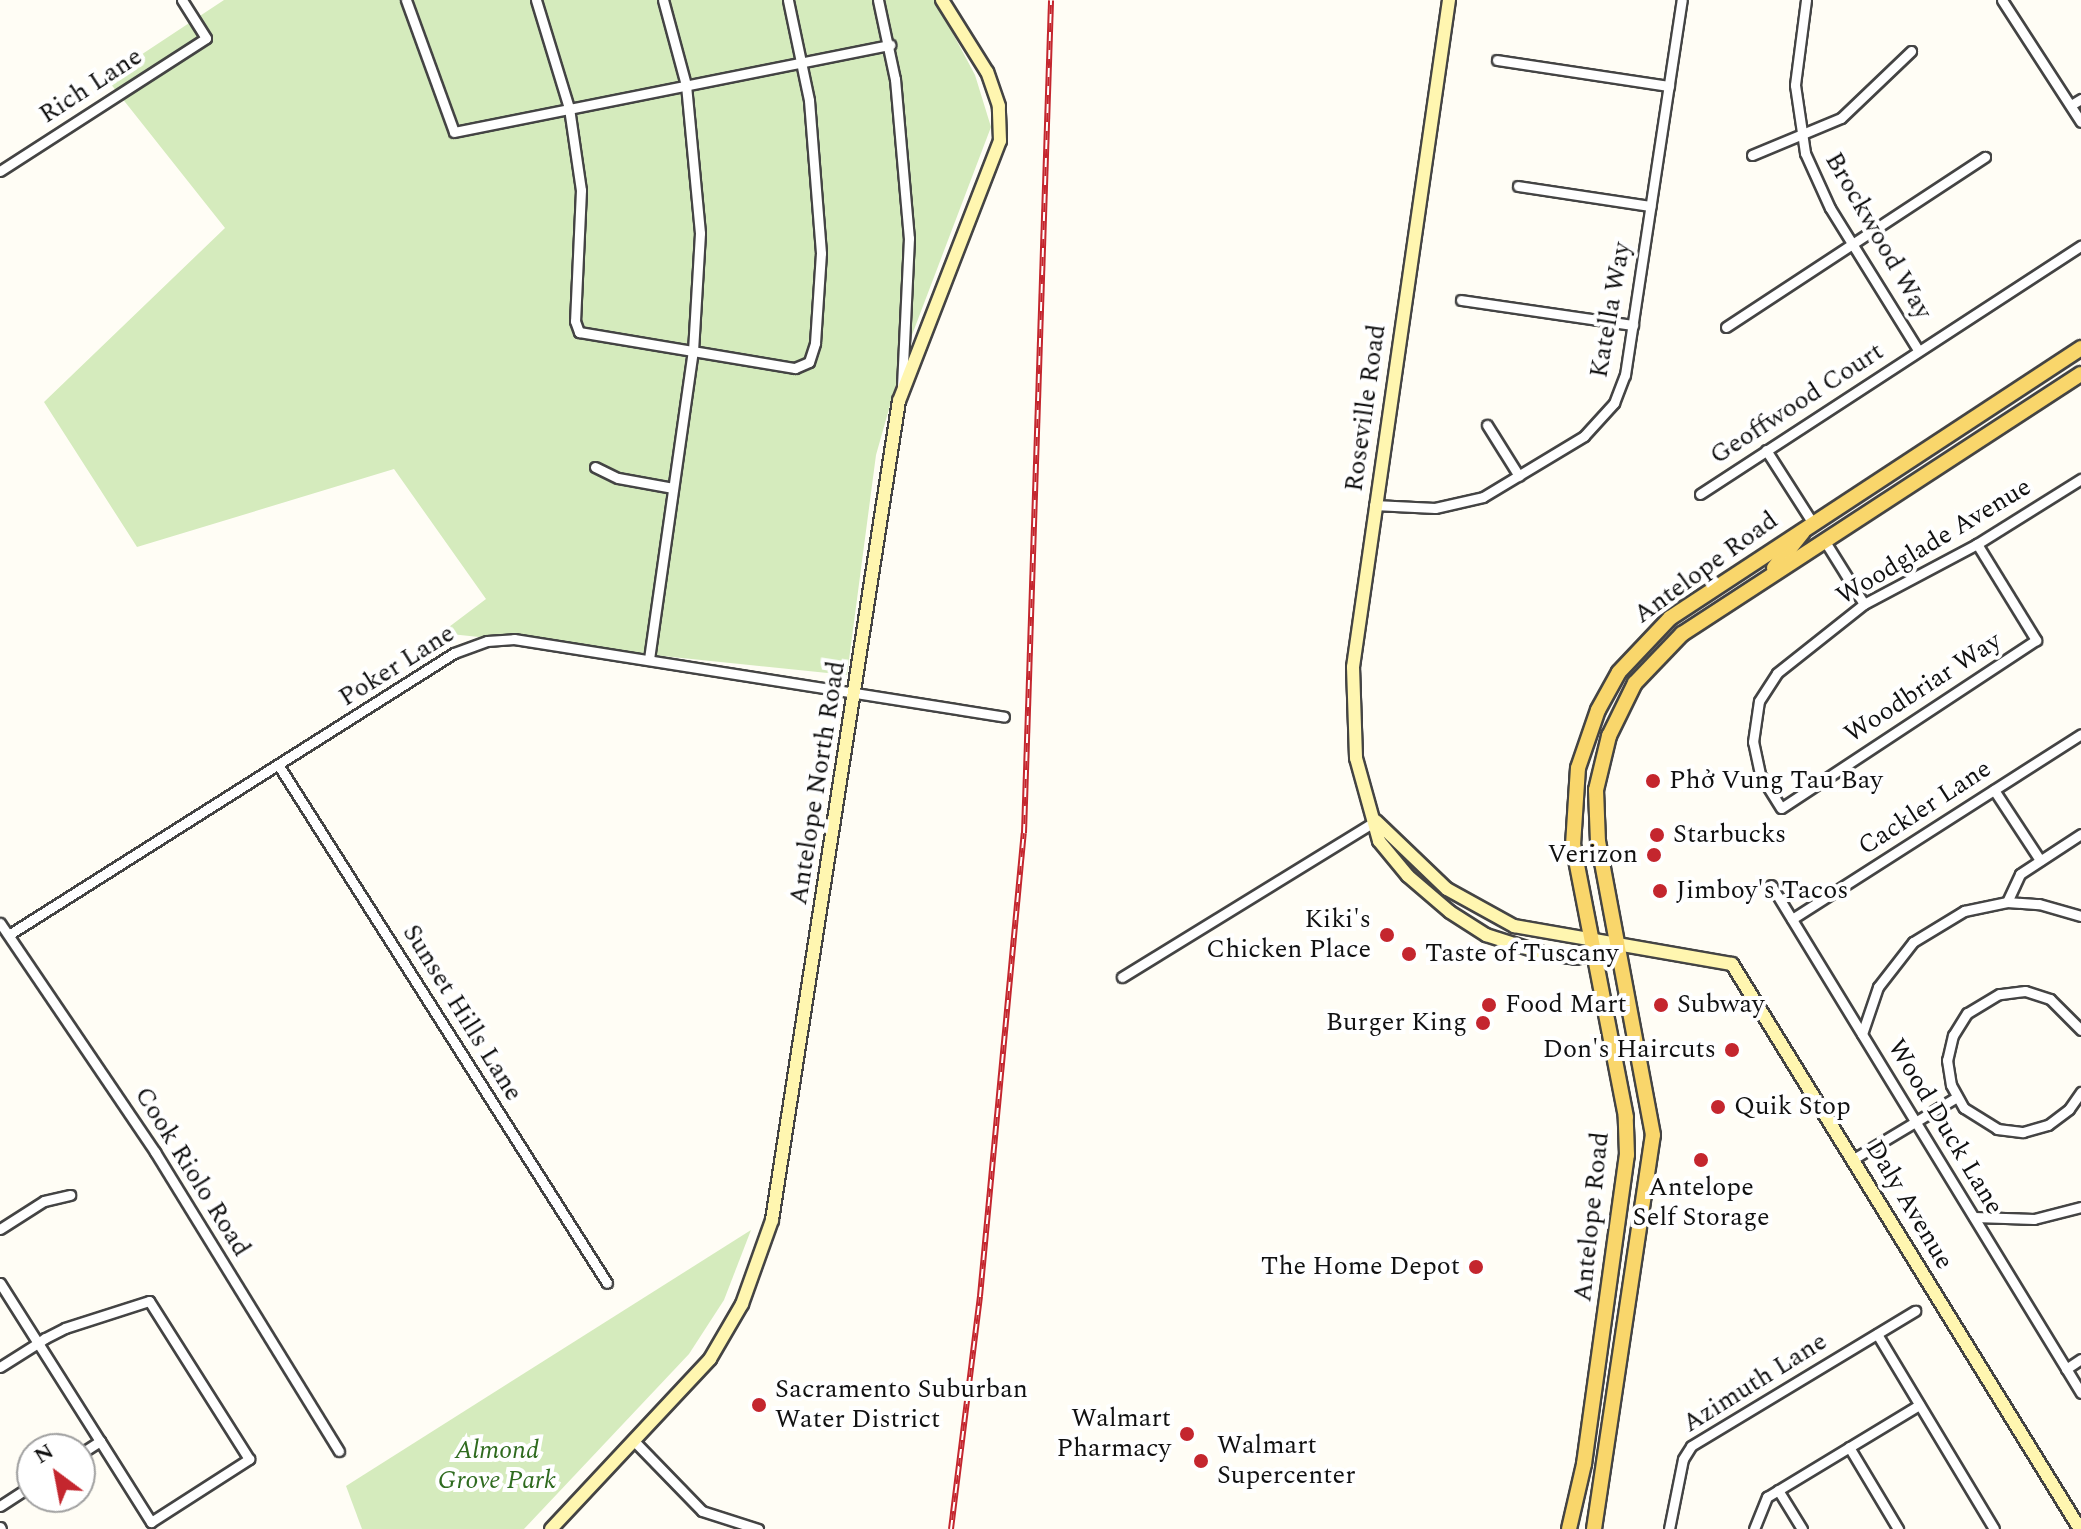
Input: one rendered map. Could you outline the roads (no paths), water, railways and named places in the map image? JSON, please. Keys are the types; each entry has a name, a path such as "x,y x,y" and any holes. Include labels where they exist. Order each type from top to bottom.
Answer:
{"main road":[{"name":"Antelope North Road","path":"551,1529 710,1359 742,1304 763,1251 901,394 1000,141 999,106 987,72 942,0"},
{"name":"Roseville Road","path":"1449,0 1374,505 1350,691 1356,758 1376,821 1379,841 1392,860 1466,923 1542,953 1576,958 1592,948"},
{"name":"Antelope Road","path":"1573,1525 1606,1316 1627,1137 1573,845 1572,806 1583,748 1607,691 1633,654 1670,618 1871,483 2081,348"},
{"name":"Antelope Road","path":"1594,1529 1617,1402 1653,1135 1596,823 1598,770 1609,736 1635,683 1664,649 1766,578 2081,374"},
{"path":"1824,540 1871,483"},
{"path":"1766,578 1812,522"},
{"name":"Roseville Road","path":"1376,821 1403,852 1460,899 1530,931 1592,948 1619,948"},
{"name":"Daly Avenue","path":"1619,948 1732,964 1855,1158 2080,1529"},
{"path":"1606,1316 1612,1331 1604,1390 1608,1399 1617,1402"},
{"path":"1592,1410 1599,1425 1589,1489 1599,1507"}],"street":[{"name":"Rich Lane","path":"0,171 206,38 182,0"},
{"path":"406,0 454,132 801,60 890,45"},
{"path":"536,0 569,108 581,190 575,321 579,332 795,368 809,362 815,343 820,213 801,60 788,0"},
{"path":"649,659 693,351 700,233 686,85 663,0"},
{"path":"878,0 890,45 909,238 901,394"},
{"name":"Katella Way","path":"1374,505 1451,506 1483,497 1584,436 1605,415 1625,375 1682,0"},
{"name":"Brockwood Way","path":"1806,0 1795,85 1800,135 1815,178 1854,248 1918,350"},
{"path":"2006,1 2081,122"},
{"path":"1752,155 1841,118 1911,51"},
{"path":"1497,60 1669,86"},
{"path":"2071,105 2081,99"},
{"path":"1726,327 1854,248 1985,157"},
{"path":"1518,186 1651,206"},
{"name":"Geoffwood Court","path":"1700,494 2081,246"},
{"path":"1461,300 1633,325"},
{"path":"1487,425 1519,476"},
{"path":"1766,450 1812,522"},
{"path":"595,467 618,478 673,488"},
{"name":"Woodglade Avenue","path":"1781,808 1755,759 1753,734 1759,701 1789,662 1864,604 1977,544 2081,479"},
{"path":"1824,540 1864,604"},
{"name":"Woodbriar Way","path":"1781,808 2036,640 1977,544"},
{"name":"Poker Lane","path":"10,934 469,645 514,639 1004,717"},
{"name":"Cackler Lane","path":"1792,919 2081,734"},
{"name":"Sunset Hills Lane","path":"279,766 607,1283"},
{"path":"1994,790 2040,860"},
{"path":"1122,977 1376,821"},
{"path":"2007,902 2020,874 2081,834"},
{"name":"Wood Duck Lane","path":"1771,885 2081,1393"},
{"path":"1862,1034 1878,987 1898,957 1930,928 1965,911 2007,902 2039,904 2081,916"},
{"name":"Cook Riolo Road","path":"0,923 155,1152 339,1451"},
{"path":"2080,1026 2050,999 2025,991 1999,994 1976,1005 1959,1024 1949,1047 1948,1073 1957,1097 1985,1124 2023,1132 2060,1118 2081,1092"},
{"path":"1855,1158 1957,1097"},
{"path":"0,1229 44,1201 70,1195"},
{"path":"1974,1217 2034,1219 2081,1207"},
{"path":"0,1283 38,1343 100,1441 151,1522 249,1459 149,1301 76,1324 38,1343 0,1367"},
{"name":"Azimuth Lane","path":"1669,1529 1683,1459 1691,1446 1915,1311"},
{"path":"1877,1334 1994,1529"},
{"path":"2066,1369 2081,1359"},
{"path":"1754,1529 1762,1502 1919,1405"},
{"path":"96,1444 100,1441"},
{"path":"635,1442 692,1502 716,1519 758,1529"},
{"path":"1849,1447 1898,1529"},
{"path":"1778,1490 1802,1529"},
{"path":"711,1529 716,1519"}],"railway":[{"path":"951,1529 980,1296 1024,833 1051,0"}],"place":[{"name":"Phở Vung Tau Bay","path":"1653,781"},
{"name":"Starbucks","path":"1657,835"},
{"name":"Verizon","path":"1654,855"},
{"name":"Jimboy's Tacos","path":"1660,891"},
{"name":"Kiki's Chicken Place","path":"1387,935"},
{"name":"Taste of Tuscany","path":"1409,954"},
{"name":"Food Mart","path":"1489,1005"},
{"name":"Subway","path":"1661,1005"},
{"name":"Burger King","path":"1483,1023"},
{"name":"Don's Haircuts","path":"1732,1050"},
{"name":"Quik Stop","path":"1718,1107"},
{"name":"Antelope Self Storage","path":"1701,1160"},
{"name":"The Home Depot","path":"1476,1267"},
{"name":"Sacramento Suburban Water District","path":"759,1405"},
{"name":"Walmart Pharmacy","path":"1187,1434"},
{"name":"Walmart Supercenter","path":"1201,1461"}],"park label":[{"name":"Almond Grove Park","path":"497,1466"}]}
